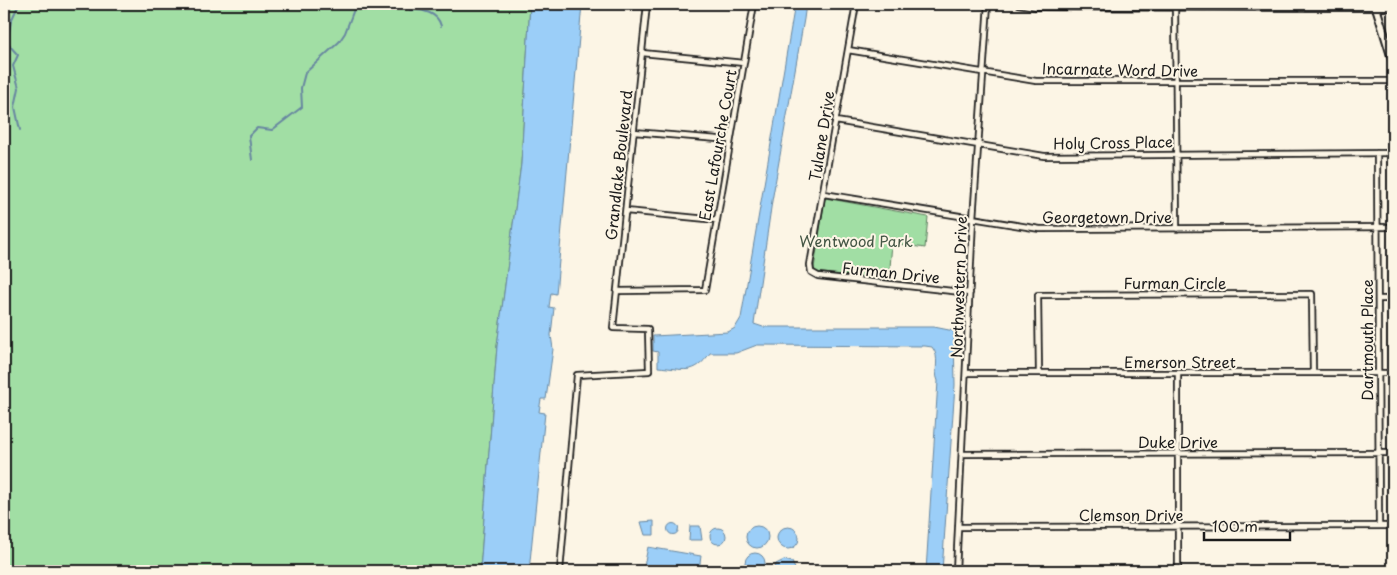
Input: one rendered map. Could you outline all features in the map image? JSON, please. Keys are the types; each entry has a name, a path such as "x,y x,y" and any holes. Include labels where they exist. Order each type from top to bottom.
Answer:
{"main road":[{"path":"1375,6 1393,62"}],"street":[{"name":"Grandlake Boulevard","path":"560,571 576,375 649,371 648,329 613,328 647,4"},
{"name":"East Lafourche Court","path":"618,291 705,290 754,4"},
{"name":"Tulane Drive","path":"811,272 810,265 856,4"},
{"name":"Northwestern Drive","path":"956,571 973,219 988,4"},
{"path":"1018,4 1036,7 1375,6 1393,8"},
{"path":"1175,6 1177,229"},
{"name":"Incarnate Word Drive","path":"848,50 1036,81 1393,82"},
{"path":"642,53 744,63"},
{"name":"Holy Cross Place","path":"836,121 1044,156 1393,153"},
{"path":"634,132 730,140"},
{"name":"Dartmouth Place","path":"1377,153 1380,299 1379,526"},
{"name":"Georgetown Drive","path":"824,194 1040,229 1393,227"},
{"path":"626,211 717,220"},
{"name":"Furman Drive","path":"811,272 818,276 970,293"},
{"name":"Furman Circle","path":"1039,374 1038,294 1312,294 1313,373"},
{"path":"1380,299 1393,299"},
{"name":"Emerson Street","path":"967,373 1393,373"},
{"path":"1178,374 1176,453 1178,571"},
{"name":"Duke Drive","path":"962,454 1393,453"},
{"name":"Clemson Drive","path":"959,528 1393,526"}],"green space":[{"path":"4,4 530,4 521,164 497,346 480,571 4,571"},
{"name":"Wentwood Park","path":"825,198 928,217 925,248 892,243 889,280 815,272 814,268"}],"water":[{"path":"530,4 582,4 556,294 551,293 549,307 554,308 551,335 553,349 546,399 541,399 539,412 545,413 529,571 480,571 497,346 521,164"},
{"path":"795,4 806,4 772,201 754,324 763,327 934,327 954,331 955,385 942,571 926,571 938,381 936,373 937,360 932,347 757,345 736,353 710,353 699,365 682,370 658,367 658,352 653,351 653,336 728,332 735,328 741,318"},
{"path":"654,521 654,535 645,535 641,522"},
{"path":"673,523 679,529 673,535 667,529"},
{"path":"690,526 700,526 702,540 689,540"},
{"path":"757,526 765,529 768,537 765,545 757,548 749,545 746,537 749,529"},
{"path":"788,527 796,530 799,538 796,546 788,549 780,546 777,538 780,530"},
{"path":"718,528 724,530 726,536 724,542 718,544 712,542 710,536 712,530"},
{"path":"648,547 701,556 699,571 643,571"},
{"path":"751,553 759,553 765,559 765,567 759,573 751,573 745,567 745,559"},
{"path":"784,560 792,562 796,571 774,571 776,564"}],"waterway":[{"path":"19,4 11,21 7,43 18,55 13,66 19,88 15,107 20,130"},
{"path":"252,160 249,136 257,128 272,130 302,107 301,88 305,73 339,42 345,33 356,4"},
{"path":"410,10 420,10 433,15 441,26"}]}
